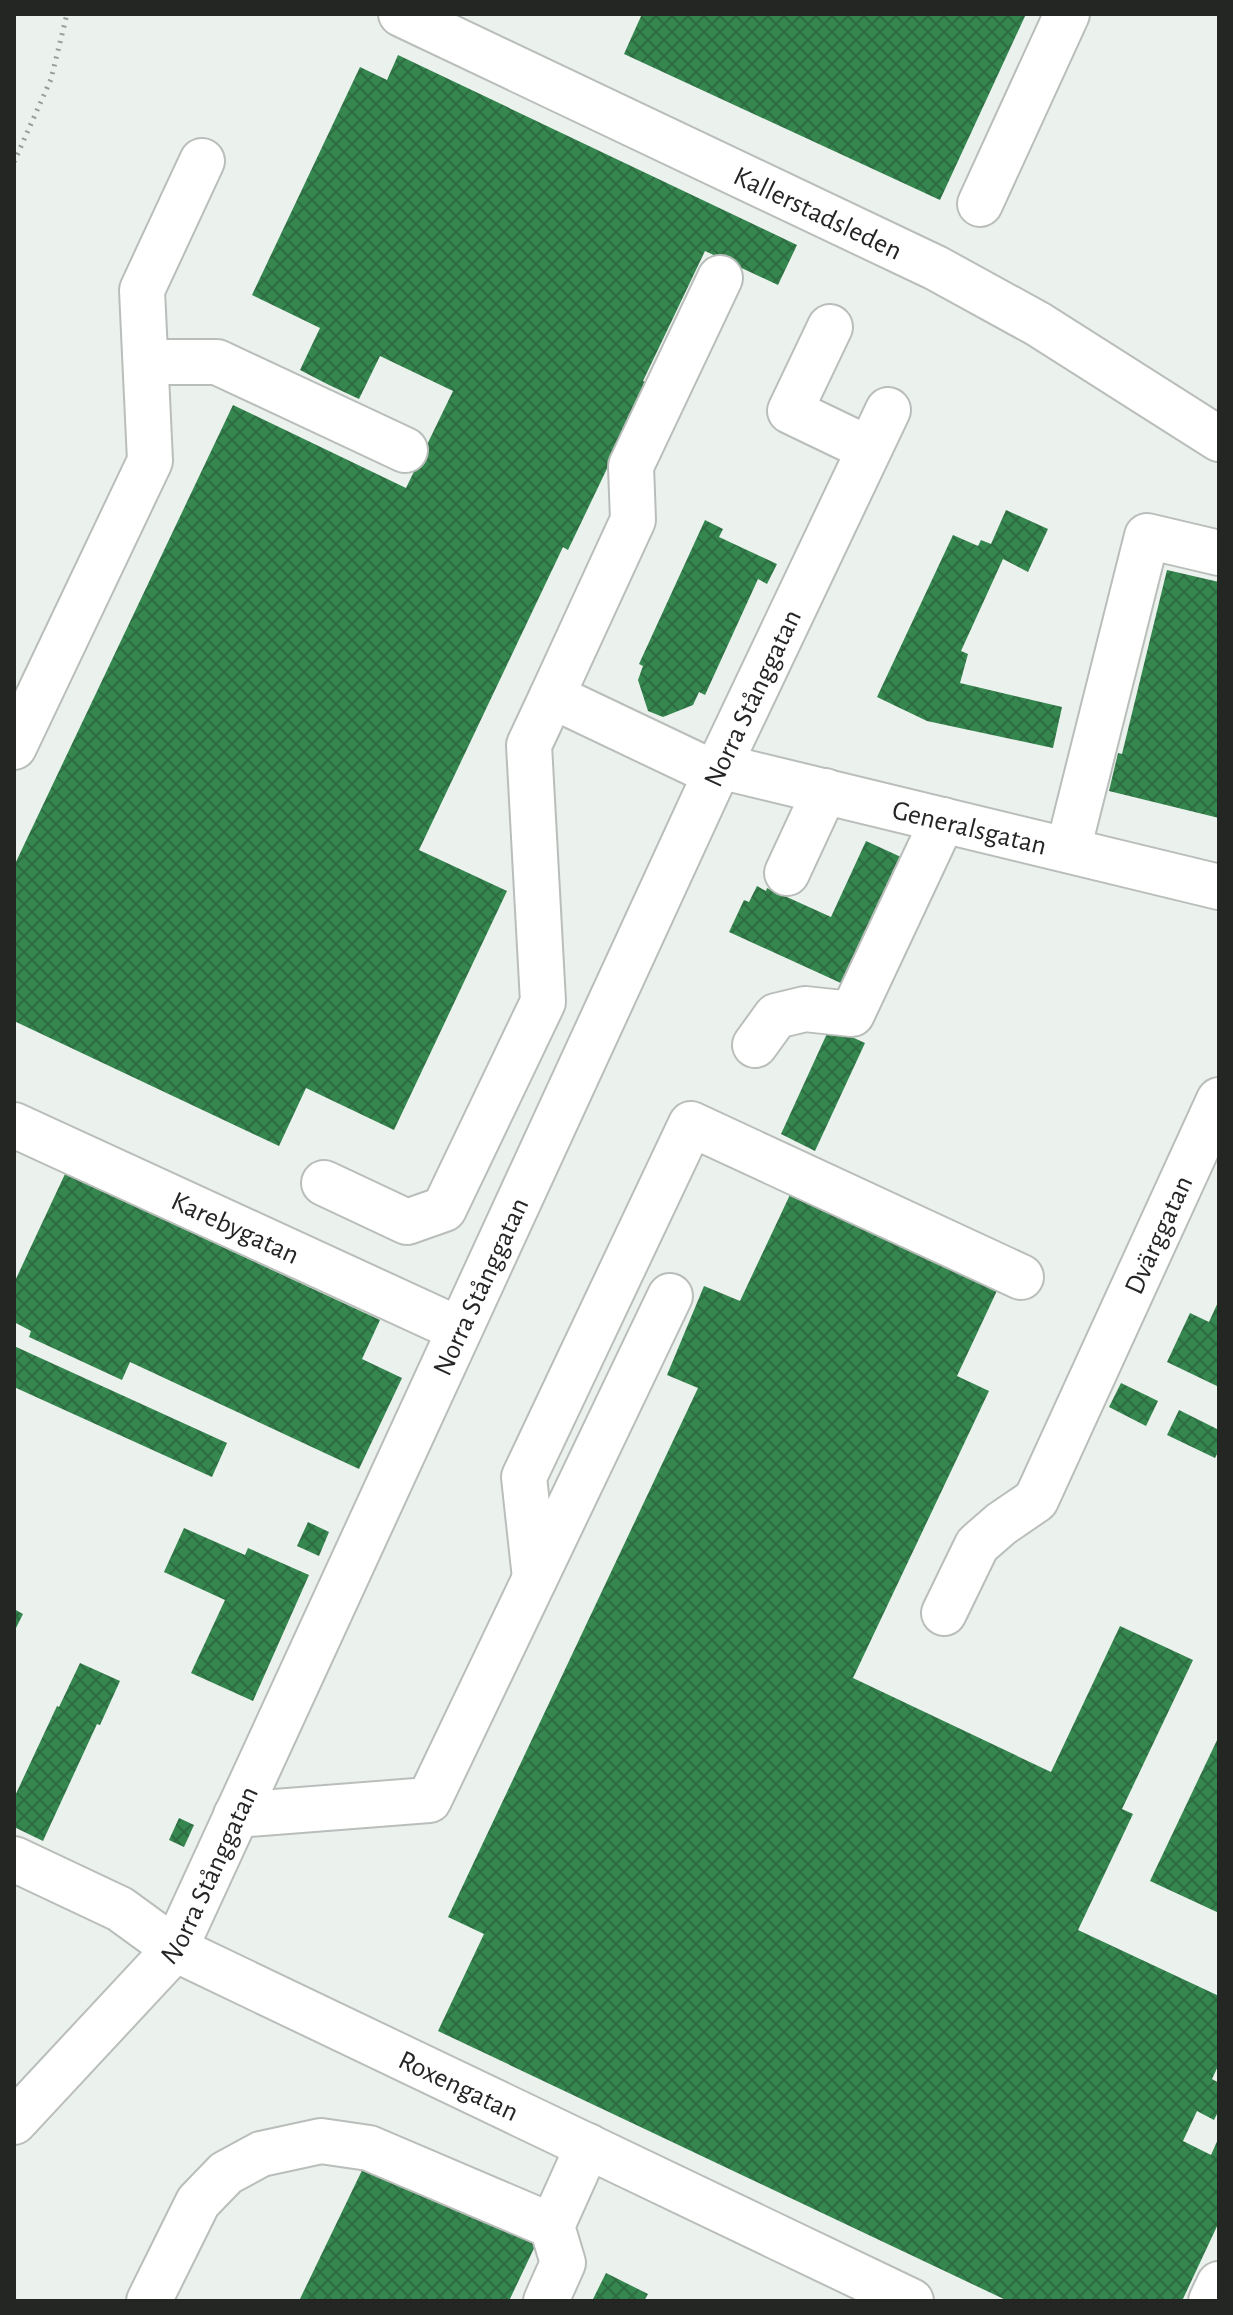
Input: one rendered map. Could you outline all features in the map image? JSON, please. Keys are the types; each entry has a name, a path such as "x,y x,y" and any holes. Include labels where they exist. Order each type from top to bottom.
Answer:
{"street":[{"name":"Kallerstadsleden","path":"401,14 936,268 1038,324 1219,439"},
{"path":"980,204 1067,14"},
{"path":"14,747 150,461 142,290 202,161"},
{"path":"324,1183 407,1222 444,1209 543,1002 529,745 633,520 631,466 720,278"},
{"path":"830,327 790,411 869,449"},
{"path":"146,362 217,362 405,450"},
{"name":"Norra Stånggatan","path":"14,2122 175,1949 458,1329 888,410"},
{"path":"1068,850 1147,536 1219,553"},
{"name":"Generalsgatan","path":"552,696 718,770 825,791 1219,887"},
{"path":"787,873 825,791"},
{"path":"755,1045 776,1016 805,1009 852,1014 943,820"},
{"name":"Dvärggatan","path":"944,1613 977,1545 1036,1500 1219,1100"},
{"path":"535,1578 524,1477 691,1124 1021,1277"},
{"name":"Karebygatan","path":"14,1125 458,1329"},
{"path":"236,1815 429,1800 670,1296"},
{"name":"Roxengatan","path":"14,1859 120,1909 175,1949 911,2301"},
{"path":"149,2301 198,2202 226,2173 261,2154 321,2141 369,2148 552,2226"},
{"path":"546,2301 563,2263 552,2226 588,2146"},
{"path":"1211,2301 1219,2284"}],"path":[{"path":"14,162 51,79 67,14"}],"building":[{"path":"642,14 1026,14 940,200 624,54"},
{"path":"398,55 797,245 778,285 705,251 643,381 648,383 568,550 563,547 419,850 507,891 394,1130 306,1088 279,1146 14,1021 14,866 233,405 406,488 453,391 380,356 359,399 329,385 300,370 320,328 252,295 360,67 387,80"},
{"path":"1006,510 1048,529 1028,572 1003,559 961,651 968,654 960,683 1062,707 1053,748 927,721 877,697 953,535 978,546 981,540 991,544"},
{"path":"705,520 723,529 719,537 777,564 767,584 758,579 705,695 699,692 693,705 663,717 648,711 638,680 643,666 639,664"},
{"path":"1167,570 1219,582 1219,818 1109,791 1118,753 1122,754"},
{"path":"866,841 901,857 843,984 729,932 744,900 749,902 757,886 831,917"},
{"path":"830,1027 865,1043 815,1151 781,1134"},
{"path":"65,1174 380,1320 362,1359 402,1378 359,1469 130,1362 122,1380 29,1337 31,1331 14,1322 14,1283"},
{"path":"796,1182 1002,1280 957,1376 989,1391 853,1678 1051,1772 1120,1626 1193,1660 1122,1809 1133,1814 1078,1930 1219,1996 1219,2064 1212,2079 1219,2083 1219,2110 1214,2120 1197,2111 1183,2141 1211,2155 1219,2137 1219,2222 1182,2301 1008,2301 438,2031 484,1934 448,1917 698,1388 667,1375 704,1286 740,1301"},
{"path":"1219,1300 1219,1387 1167,1362 1190,1313 1209,1322"},
{"path":"14,1346 227,1443 212,1477 14,1387"},
{"path":"1121,1383 1158,1401 1146,1426 1109,1407"},
{"path":"1179,1410 1219,1430 1219,1450 1215,1458 1167,1435"},
{"path":"308,1522 329,1532 319,1556 297,1546"},
{"path":"184,1528 245,1555 248,1548 309,1575 253,1701 191,1673 225,1600 164,1572"},
{"path":"14,1609 23,1614 14,1632"},
{"path":"80,1663 120,1681 43,1841 14,1827 14,1798"},
{"path":"1219,1736 1219,1913 1150,1881"},
{"path":"179,1818 194,1825 184,1847 169,1840"},
{"path":"367,2160 537,2242 509,2301 299,2301"},
{"path":"606,2273 648,2294 644,2301 592,2301"}]}
